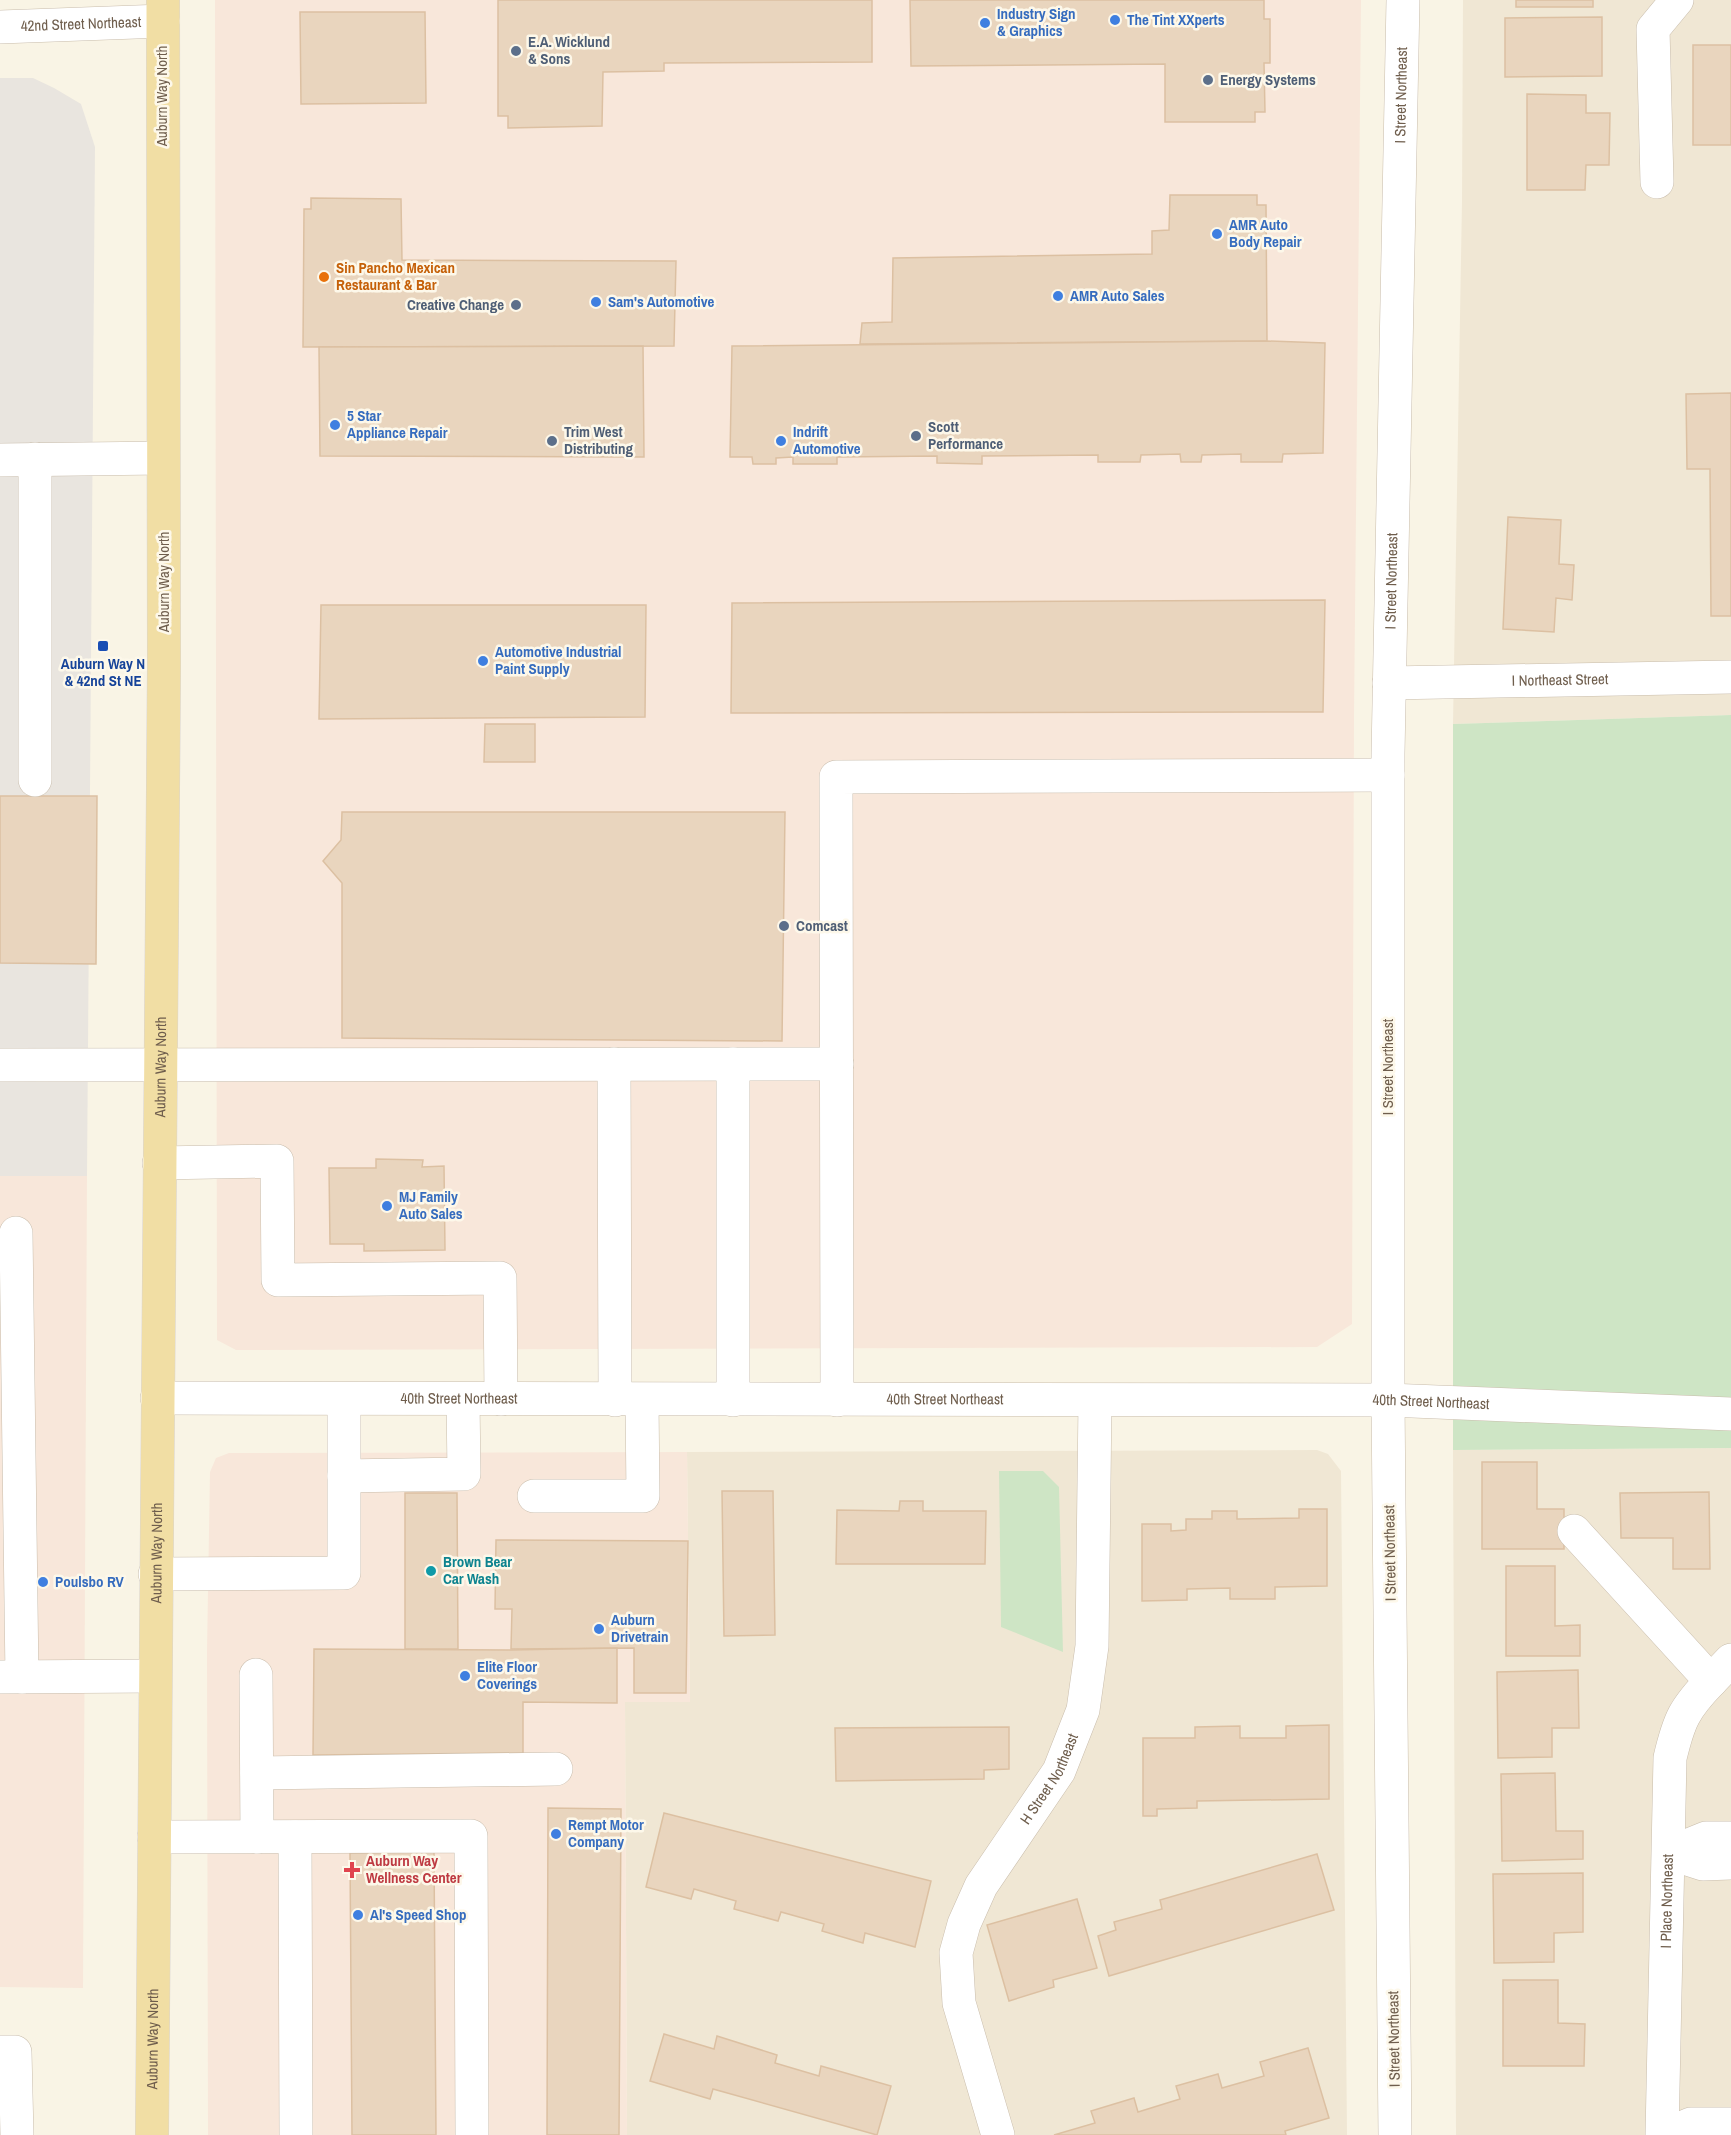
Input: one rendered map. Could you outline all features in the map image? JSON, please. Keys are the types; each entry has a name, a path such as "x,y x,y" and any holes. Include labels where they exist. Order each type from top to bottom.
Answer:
{"main road":[{"name":"Auburn Way North","path":"152,2135 160,1065 163,11"}],"street":[{"name":"I Street Northeast","path":"1395,2135 1388,1400 1388,776 1403,0"},
{"path":"1657,182 1653,29 1677,0"},
{"name":"42nd Street Northeast","path":"0,27 163,11"},
{"path":"0,460 163,458"},
{"path":"34,780 35,459"},
{"name":"I Northeast Street","path":"1389,683 1731,677"},
{"path":"837,1400 836,777 1388,776"},
{"path":"534,1496 643,1496 629,1400 614,1064"},
{"path":"733,1064 733,1400"},
{"path":"0,1065 837,1064"},
{"path":"159,1163 277,1161 278,1280 500,1278 501,1399"},
{"path":"16,1233 11,1677 155,1676"},
{"name":"40th Street Northeast","path":"157,1398 1388,1400 1731,1414"},
{"path":"155,1574 344,1573 344,1399"},
{"path":"344,1476 464,1474 463,1399"},
{"name":"H Street Northeast","path":"998,2135 959,2003 956,1953 964,1924 981,1886 1059,1771 1083,1710 1092,1646 1095,1401"},
{"path":"1575,1531 1721,1671"},
{"name":"I Place Northeast","path":"1663,2135 1670,1758 1679,1721 1692,1700 1721,1671"},
{"path":"256,1675 258,1837"},
{"path":"257,1773 556,1769"},
{"path":"154,1838 471,1836 472,2135"},
{"path":"295,1837 296,2135"},
{"path":"1669,1853 1706,1838 1731,1838"},
{"path":"1669,1853 1703,1864 1731,1863"},
{"path":"0,2052 15,2052 17,2135"},
{"path":"1663,2135 1691,2124 1731,2124"}],"shaded area":[{"path":"215,0 1361,0 1354,717 1352,1324 1317,1347 236,1350 217,1340"},
{"path":"1463,0 1731,0 1731,715 1453,724"},
{"path":"0,78 33,78 81,104 95,147 87,1176 0,1176"},
{"name":"Poulsbo RV","path":"0,1176 87,1176 83,1988 0,1987"},
{"path":"1731,1448 1731,2135 1456,2135 1453,1450"},
{"path":"1317,1450 1328,1454 1341,1471 1347,2135 627,2135 625,1702 690,1701 687,1452"},
{"path":"687,1452 690,1702 625,1702 627,2135 208,2135 207,1652 210,1472 216,1458 229,1453"}],"green space":[{"path":"1731,715 1731,1448 1453,1450 1453,724"},
{"path":"999,1471 1043,1471 1059,1487 1063,1652 1001,1627"}],"building":[{"path":"498,0 872,0 872,62 664,63 664,71 603,72 602,126 508,128 508,116 498,116"},
{"path":"910,0 1264,0 1264,19 1270,19 1270,63 1264,63 1265,112 1255,112 1255,122 1165,122 1165,64 911,66"},
{"path":"1516,0 1593,0 1593,7 1516,7"},
{"path":"300,12 425,12 426,103 301,104"},
{"path":"1602,17 1602,76 1505,77 1505,18"},
{"path":"1693,45 1731,45 1731,145 1693,145"},
{"path":"1527,94 1586,95 1586,113 1610,113 1609,165 1586,165 1585,190 1527,190"},
{"path":"1170,195 1257,195 1257,205 1266,205 1267,341 860,344 862,323 892,322 893,258 1152,254 1152,231 1169,230"},
{"path":"311,198 401,199 402,260 676,261 674,346 303,347 304,209 311,209"},
{"path":"1267,341 1325,343 1323,453 1283,454 1282,462 1241,462 1241,454 1202,455 1201,462 1181,462 1180,454 1141,455 1140,462 1098,462 1098,455 982,456 982,464 937,463 937,456 837,457 837,464 793,464 793,457 776,458 776,464 753,464 752,457 730,457 732,346"},
{"path":"643,346 644,457 320,456 319,347"},
{"path":"1731,393 1731,616 1711,616 1710,469 1687,469 1686,394"},
{"path":"1508,517 1561,520 1559,564 1574,565 1572,600 1556,598 1554,632 1503,629"},
{"path":"1325,600 1323,712 731,713 732,603"},
{"name":"Automotive Industrial Paint Supply","path":"321,605 646,605 645,717 319,719"},
{"path":"485,724 535,724 535,762 484,762"},
{"path":"0,796 97,796 96,964 0,963"},
{"path":"342,812 785,812 782,1041 342,1038 342,883 323,861 341,840"},
{"name":"MJ Family Auto Sales","path":"376,1159 423,1160 422,1167 444,1166 445,1250 364,1251 364,1244 330,1244 329,1168 376,1168"},
{"path":"1482,1462 1537,1462 1537,1509 1564,1509 1564,1549 1482,1549"},
{"path":"722,1491 773,1491 775,1635 724,1636"},
{"path":"1709,1492 1710,1569 1673,1569 1673,1538 1621,1538 1620,1493"},
{"name":"Brown Bear Car Wash","path":"405,1493 457,1493 458,1649 405,1649"},
{"path":"900,1501 923,1501 923,1511 986,1511 985,1564 836,1564 837,1510 899,1511"},
{"path":"1299,1509 1327,1509 1327,1586 1275,1587 1275,1599 1230,1599 1230,1588 1187,1589 1187,1600 1142,1601 1142,1524 1171,1524 1171,1531 1186,1530 1186,1519 1212,1519 1212,1511 1237,1511 1237,1519 1299,1518"},
{"name":"Auburn Drivetrain","path":"496,1540 688,1541 686,1693 634,1693 634,1648 511,1649 512,1609 495,1609"},
{"path":"1506,1566 1555,1566 1555,1626 1580,1625 1580,1656 1506,1656"},
{"name":"Elite Floor Coverings","path":"617,1648 617,1703 523,1702 523,1753 313,1755 314,1649"},
{"path":"1578,1670 1579,1728 1552,1728 1552,1757 1498,1758 1497,1672"},
{"path":"1329,1725 1329,1799 1197,1801 1197,1808 1157,1809 1157,1816 1143,1816 1143,1738 1195,1738 1195,1727 1240,1726 1240,1738 1286,1738 1286,1726"},
{"path":"1009,1727 1009,1769 984,1770 984,1779 836,1781 835,1728"},
{"path":"1555,1773 1556,1831 1583,1831 1583,1859 1502,1861 1501,1774"},
{"path":"548,1808 621,1809 619,2135 547,2135"},
{"path":"664,1813 931,1881 915,1947 865,1933 863,1943 822,1931 824,1924 781,1912 778,1921 734,1909 736,1901 694,1889 691,1899 646,1887"},
{"path":"434,1852 436,2135 352,2135 350,1853"},
{"path":"1317,1854 1334,1910 1109,1976 1098,1936 1116,1930 1114,1922 1162,1909 1160,1900"},
{"path":"1583,1873 1583,1932 1554,1933 1554,1962 1494,1963 1493,1874"},
{"path":"1077,1899 1097,1968 1053,1980 1054,1987 1009,2001 987,1925"},
{"path":"1503,1980 1558,1980 1558,2023 1585,2024 1584,2066 1503,2066"},
{"path":"664,2034 714,2049 717,2036 777,2055 775,2063 819,2076 821,2066 891,2086 877,2135 713,2089 710,2099 650,2081"},
{"path":"1308,2048 1329,2118 1285,2131 1286,2135 1054,2135 1095,2123 1091,2111 1134,2098 1138,2112 1180,2099 1176,2086 1218,2074 1222,2088 1264,2076 1260,2062"}],"place":[{"name":"The Tint XXperts","path":"1115,20"},
{"name":"Industry Sign & Graphics","path":"985,23"},
{"name":"E.A. Wicklund & Sons","path":"516,51"},
{"name":"Energy Systems","path":"1208,80"},
{"name":"AMR Auto Body Repair","path":"1217,234"},
{"name":"Sin Pancho Mexican Restaurant & Bar","path":"324,277"},
{"name":"AMR Auto Sales","path":"1058,296"},
{"name":"Sam's Automotive","path":"596,302"},
{"name":"Creative Change","path":"516,305"},
{"name":"5 Star Appliance Repair","path":"335,425"},
{"name":"Scott Performance","path":"916,436"},
{"name":"Trim West Distributing","path":"552,441"},
{"name":"Indrift Automotive","path":"781,441"},
{"name":"Auburn Way N & 42nd St NE","path":"103,646"},
{"name":"Automotive Industrial Paint Supply","path":"483,661"},
{"name":"Comcast","path":"784,926"},
{"name":"MJ Family Auto Sales","path":"387,1206"},
{"name":"Brown Bear Car Wash","path":"431,1571"},
{"name":"Poulsbo RV","path":"43,1582"},
{"name":"Auburn Drivetrain","path":"599,1629"},
{"name":"Elite Floor Coverings","path":"465,1676"},
{"name":"Rempt Motor Company","path":"556,1834"},
{"name":"Auburn Way Wellness Center","path":"352,1870"},
{"name":"Al's Speed Shop","path":"358,1915"}]}
